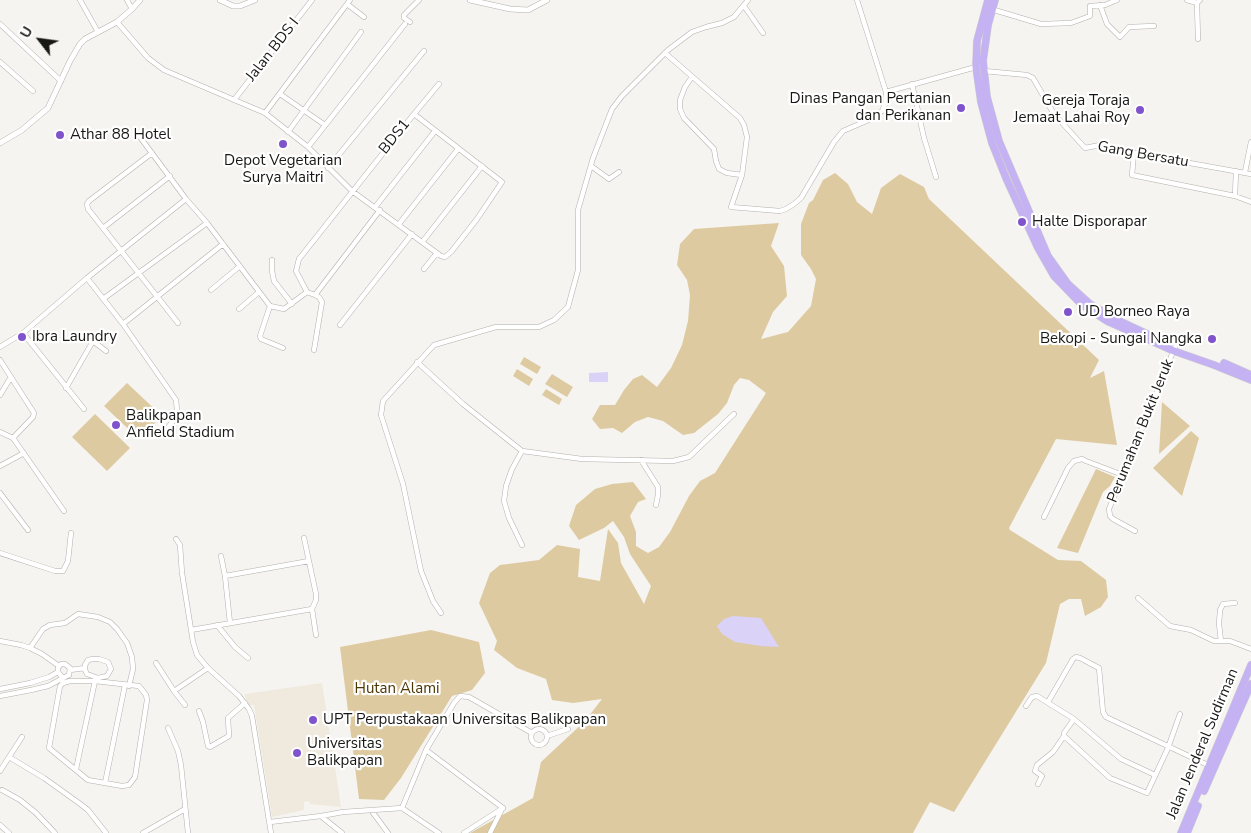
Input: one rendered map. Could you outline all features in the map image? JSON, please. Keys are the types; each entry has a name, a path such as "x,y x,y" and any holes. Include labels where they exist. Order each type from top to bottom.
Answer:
{"highway":[{"path":"988,0 977,41 976,66 980,102 992,143 1006,178 1038,248 1054,276 1075,299 1098,316 1251,380"},
{"path":"995,0 988,25 983,71 987,97 999,141 1044,247 1060,274 1085,300 1117,320 1175,349 1251,374"},
{"name":"Jalan Jenderal Sudirman","path":"1181,833 1251,665"},
{"name":"Jalan Jenderal Sudirman","path":"1187,833 1251,684"}],"street":[{"path":"80,0 98,32"},
{"path":"127,0 132,9"},
{"path":"0,143 22,130 48,108 80,44 117,22 140,0"},
{"path":"220,0 228,4 240,6 255,0"},
{"name":"Jalan BDS I","path":"234,100 312,0"},
{"path":"308,147 407,23 404,14 418,0"},
{"path":"470,0 510,9 528,10 547,0"},
{"path":"441,613 423,579 403,484 381,415 383,401 434,345 496,327 539,327 554,320 568,307 578,270 578,210 591,166 612,109 622,96 665,53 692,32 722,24 734,17 748,0"},
{"path":"665,53 740,118 744,125 747,137 742,175 731,207 780,211 794,204 800,198 839,135 847,128 877,116 882,111 886,102 886,92 857,0"},
{"path":"991,10 1041,24 1071,23 1090,16 1090,6 1115,0"},
{"path":"1187,0 1198,2 1198,40"},
{"path":"265,113 348,2 364,17"},
{"path":"1100,5 1108,24 1120,37 1129,27 1154,26"},
{"path":"744,6 763,34"},
{"path":"117,22 148,58 164,70 265,113 308,147 352,191 376,206 437,253 445,257 477,219 502,181 414,114"},
{"path":"0,24 61,81"},
{"path":"288,132 361,32"},
{"path":"328,168 424,51"},
{"path":"0,62 33,92"},
{"path":"886,92 976,66"},
{"name":"Gang Bersatu","path":"983,71 1031,76 1037,83 1054,114 1085,148 1100,145 1124,152 1251,174"},
{"path":"692,78 684,87 680,100 680,109 684,118 714,150 719,169 727,173 742,175"},
{"name":"BDS1","path":"307,292 296,271 296,264 352,191 439,84"},
{"path":"912,84 924,138 936,177"},
{"path":"280,94 325,125"},
{"path":"376,206 435,131"},
{"path":"137,133 270,306 284,309 307,292 319,297 322,302 314,350"},
{"path":"1245,172 1251,142"},
{"path":"399,224 458,149"},
{"name":"Gang Bersatu","path":"1134,153 1132,175 1235,196 1251,202"},
{"path":"152,154 87,204 88,209 178,323"},
{"path":"423,242 482,166"},
{"path":"591,166 609,179 619,172"},
{"path":"1235,196 1236,171"},
{"path":"103,228 170,176"},
{"path":"0,347 23,333 121,250 186,199"},
{"path":"315,295 380,210"},
{"path":"103,300 207,223"},
{"path":"340,325 412,234"},
{"path":"123,324 223,244"},
{"path":"424,269 437,253"},
{"path":"272,260 274,281 292,304"},
{"path":"211,290 240,266"},
{"path":"87,278 123,324 176,400 177,410 174,420 165,431"},
{"path":"239,310 259,292"},
{"path":"270,306 260,336 261,339 283,348"},
{"path":"23,333 84,409"},
{"path":"66,388 97,336"},
{"path":"93,341 106,351"},
{"name":"Perumahan Bukit Jeruk","path":"1135,531 1113,519 1109,513 1110,506 1175,349"},
{"path":"0,360 34,414 13,438"},
{"path":"417,362 463,404 522,451 573,458 673,461 689,457 734,414"},
{"path":"0,395 11,377"},
{"path":"0,432 13,438 64,510"},
{"path":"522,451 512,469 506,486 504,501 509,518 522,545"},
{"path":"0,466 24,452"},
{"path":"641,460 658,487 656,505"},
{"path":"1044,517 1068,468 1074,461 1086,460 1123,475"},
{"path":"0,492 28,530"},
{"path":"0,553 54,570 63,571 68,561 72,533"},
{"path":"304,538 316,594 316,600 312,609 316,635"},
{"path":"176,539 180,545 182,573 197,655 245,703 252,716 271,833"},
{"path":"221,556 230,623"},
{"path":"225,576 309,561"},
{"path":"1138,598 1170,626 1183,628 1214,641 1230,641 1251,649"},
{"path":"1221,641 1218,624 1221,607 1223,604 1236,603"},
{"path":"192,630 312,609"},
{"path":"30,648 43,629 50,625 65,623 78,614 98,616 110,622 117,628 127,643 132,657 133,669 127,686 106,783"},
{"path":"217,625 235,647 248,658"},
{"path":"0,641 30,648 59,666"},
{"path":"1048,702 1073,659 1078,657 1099,668 1104,712 1109,719 1210,766"},
{"path":"96,658 106,660 110,664 111,669 107,676 98,678 89,676 85,668 88,660 96,658"},
{"path":"156,663 185,705"},
{"path":"0,696 48,686 69,675 69,666 66,664 59,666"},
{"path":"59,666 58,672 62,677"},
{"path":"70,670 85,668"},
{"path":"174,691 208,668"},
{"path":"0,688 30,683 50,677 58,672"},
{"path":"70,681 95,681 127,686 138,686 143,689 148,700 135,777 129,785 122,786 88,780 50,750 48,746 60,686 70,681"},
{"path":"76,769 95,681"},
{"path":"1026,706 1035,695 1074,719 1118,757 1155,775"},
{"path":"402,808 426,750 460,696 469,697 532,733"},
{"path":"199,710 204,722 208,746 210,747 229,736 228,718 245,703"},
{"path":"1064,736 1110,778 1144,793 1149,791 1168,748 1180,714"},
{"path":"1038,784 1042,776 1035,771 1037,765 1052,753 1074,719"},
{"path":"168,728 178,751 181,765 188,833"},
{"path":"547,736 541,729 536,730 532,733 531,740 537,745 544,743 547,736 568,729"},
{"path":"0,771 22,737"},
{"path":"426,750 503,808"},
{"path":"9,756 78,802 88,810 106,833"},
{"path":"1,790 20,800 36,813 55,833"},
{"path":"270,822 343,812 402,808 439,833"},
{"path":"464,833 503,808"},
{"path":"490,833 503,808"},
{"path":"143,833 185,809"},
{"path":"370,810 388,833"},
{"path":"321,816 342,833"},
{"path":"0,825 9,833"}],"shaded area":[{"path":"608,372 608,382 589,382 589,373"},
{"path":"733,616 761,618 779,647 735,642 722,634 717,626 724,619"},
{"name":"Universitas Balikpapan","path":"322,683 341,807 310,804 309,801 304,802 304,810 272,817 254,705 247,705 245,694"}],"green space":[{"path":"835,173 848,184 857,202 872,214 881,188 900,174 924,187 929,199 1099,360 1090,378 1104,371 1117,445 1056,439 1009,528 1058,560 1081,561 1106,580 1108,597 1101,607 1085,616 1081,599 1069,599 1060,604 1046,663 954,812 930,802 913,833 470,833 533,798 541,762 585,721 602,699 573,703 552,700 546,679 517,668 494,650 497,641 479,603 490,573 500,565 539,560 557,545 580,549 578,577 600,581 608,529 618,543 621,563 644,604 651,586 630,554 624,537 613,521 604,528 579,540 569,526 576,505 595,489 612,484 633,482 646,499 638,502 630,516 636,532 636,546 648,553 659,547 670,532 689,496 700,481 715,473 766,393 749,380 740,378 734,385 727,403 718,414 694,433 683,435 663,421 648,417 635,422 622,433 613,428 600,429 592,419 600,405 615,405 633,379 642,375 657,387 671,368 682,345 688,321 690,295 687,280 677,265 680,244 694,229 779,223 771,246 784,266 787,296 773,312 761,339 788,332 811,306 816,279 801,255 801,224 809,203 813,200 823,180"},
{"path":"524,357 541,367 537,374 520,364"},
{"path":"517,369 533,379 529,386 513,376"},
{"path":"552,374 573,387 567,397 545,384"},
{"path":"127,383 162,416 139,439 104,406"},
{"path":"546,389 562,399 559,405 542,395"},
{"path":"1162,402 1190,426 1159,454"},
{"path":"95,414 130,448 107,471 72,437"},
{"path":"1191,431 1199,438 1182,496 1153,468"},
{"path":"1096,469 1115,477 1110,486 1103,492 1078,553 1057,548"},
{"name":"Hutan Alami","path":"431,630 479,642 485,673 472,690 452,696 401,778 384,800 359,799 340,647"}],"place":[{"name":"Dinas Pangan Pertanian dan Perikanan","path":"961,108"},
{"name":"Gereja Toraja Jemaat Lahai Roy","path":"1140,110"},
{"name":"Athar 88 Hotel","path":"60,135"},
{"name":"Depot Vegetarian Surya Maitri","path":"283,144"},
{"name":"Halte Disporapar","path":"1022,222"},
{"name":"UD Borneo Raya","path":"1068,312"},
{"name":"Ibra Laundry","path":"22,337"},
{"name":"Bekopi - Sungai Nangka","path":"1212,339"},
{"name":"Balikpapan Anfield Stadium","path":"116,425"},
{"name":"UPT Perpustakaan Universitas Balikpapan","path":"313,720"},
{"name":"Universitas Balikpapan","path":"297,753"}]}
